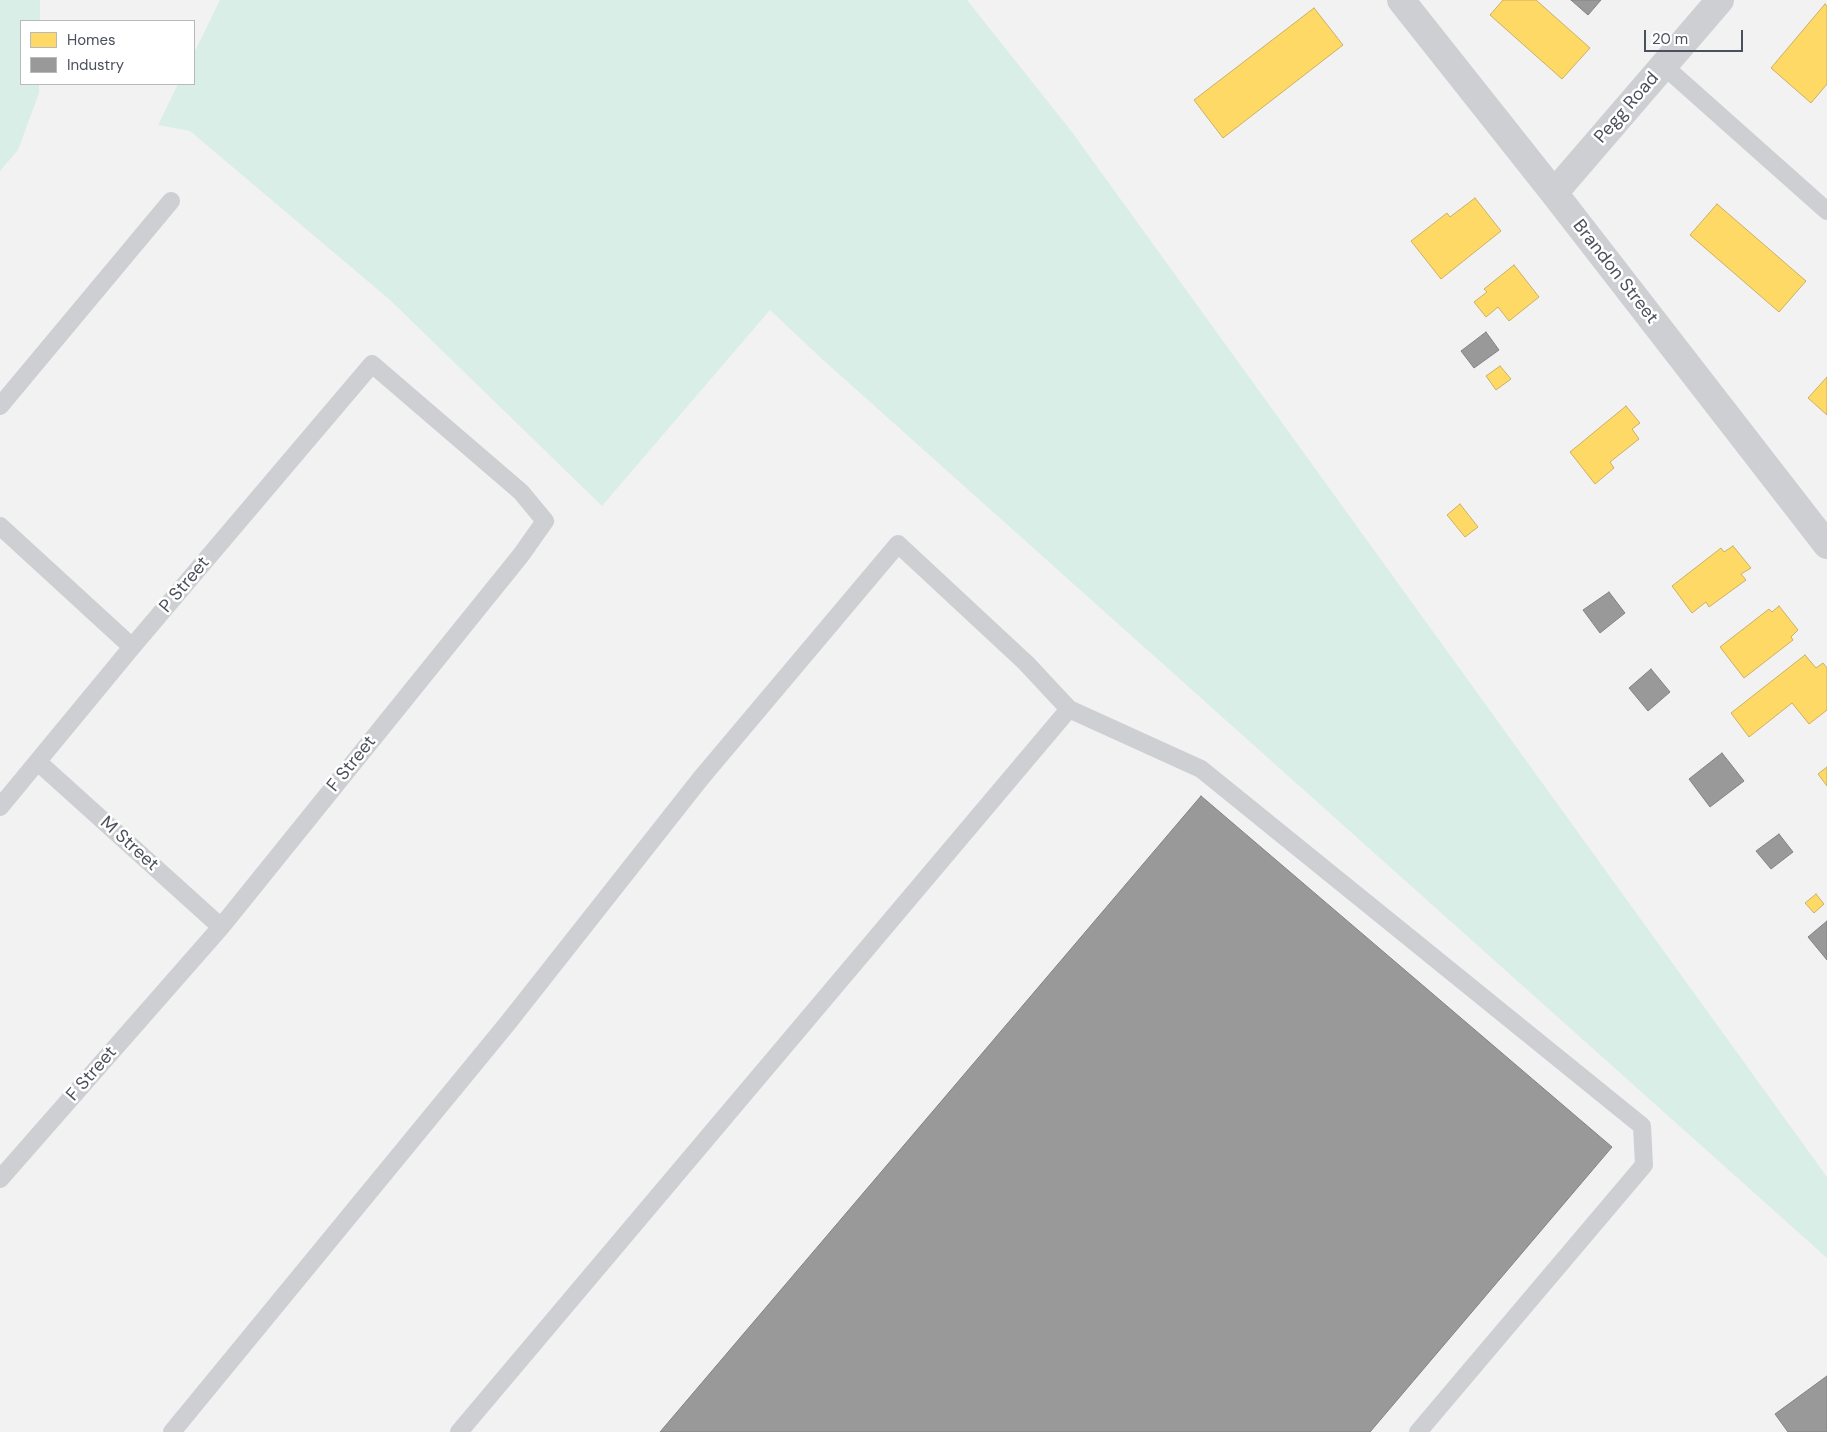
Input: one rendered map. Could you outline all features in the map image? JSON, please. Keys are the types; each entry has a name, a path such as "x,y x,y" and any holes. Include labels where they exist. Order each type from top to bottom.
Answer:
{"street":[{"name":"Brandon Street","path":"1401,0 1554,193 1827,545"},
{"name":"Pegg Road","path":"1554,193 1720,0"}],"lane":[{"path":"1664,66 1827,211"},
{"path":"0,406 171,201"},
{"name":"P Street","path":"0,807 372,364"},
{"name":"F Street","path":"0,1179 221,927 521,555 545,521 521,492 372,364"},
{"path":"0,526 132,648"},
{"path":"172,1432 507,1024 701,778 898,544 1026,663 1070,709 1200,769 1642,1126 1644,1166 1418,1432"},
{"path":"459,1432 1070,709"},
{"name":"M Street","path":"38,762 221,927"}],"green space":[{"path":"0,0 40,0 40,20 20,20 20,85 39,85 39,93 18,150 0,171"},
{"path":"220,0 967,0 1072,132 1827,1177 1827,1258 822,359 770,310 602,506 390,300 190,131 158,125 178,85 195,85 195,51"}],"building: Homes":[{"path":"1503,0 1536,0 1590,48 1562,79 1490,15"},
{"path":"1825,4 1827,6 1827,84 1811,103 1771,68"},
{"path":"1314,8 1343,45 1223,138 1194,100"},
{"path":"1475,198 1501,231 1441,279 1411,241 1447,213 1450,217"},
{"path":"1717,204 1806,281 1779,312 1690,235"},
{"path":"1514,265 1539,297 1509,321 1498,307 1486,317 1474,302 1487,292 1484,289"},
{"path":"1500,366 1511,379 1496,390 1486,376"},
{"path":"1827,377 1827,415 1808,398"},
{"path":"1626,406 1640,423 1632,429 1639,439 1610,462 1614,468 1595,484 1570,452"},
{"path":"1460,504 1478,527 1465,537 1447,515"},
{"path":"1733,546 1751,568 1741,574 1746,580 1709,607 1706,602 1692,613 1672,586 1721,548 1724,552"},
{"path":"1779,606 1798,630 1791,637 1793,640 1744,678 1720,647 1769,609 1772,612"},
{"path":"1805,655 1816,668 1823,663 1827,668 1827,710 1809,724 1792,703 1749,737 1731,713"},
{"path":"1827,767 1827,786 1818,774"},
{"path":"1816,894 1824,904 1814,913 1805,903"}],"building: Industry":[{"path":"1571,0 1601,0 1588,15"},
{"path":"1486,332 1499,350 1474,368 1461,351"},
{"path":"1609,592 1625,613 1600,633 1583,610"},
{"path":"1651,669 1670,692 1648,711 1629,688"},
{"path":"1722,753 1744,781 1710,807 1689,779"},
{"path":"1201,796 1612,1147 1370,1432 660,1432"},
{"path":"1779,834 1793,852 1771,869 1756,851"},
{"path":"1827,921 1827,960 1808,937"},
{"path":"1827,1376 1827,1432 1788,1432 1775,1414"}]}
